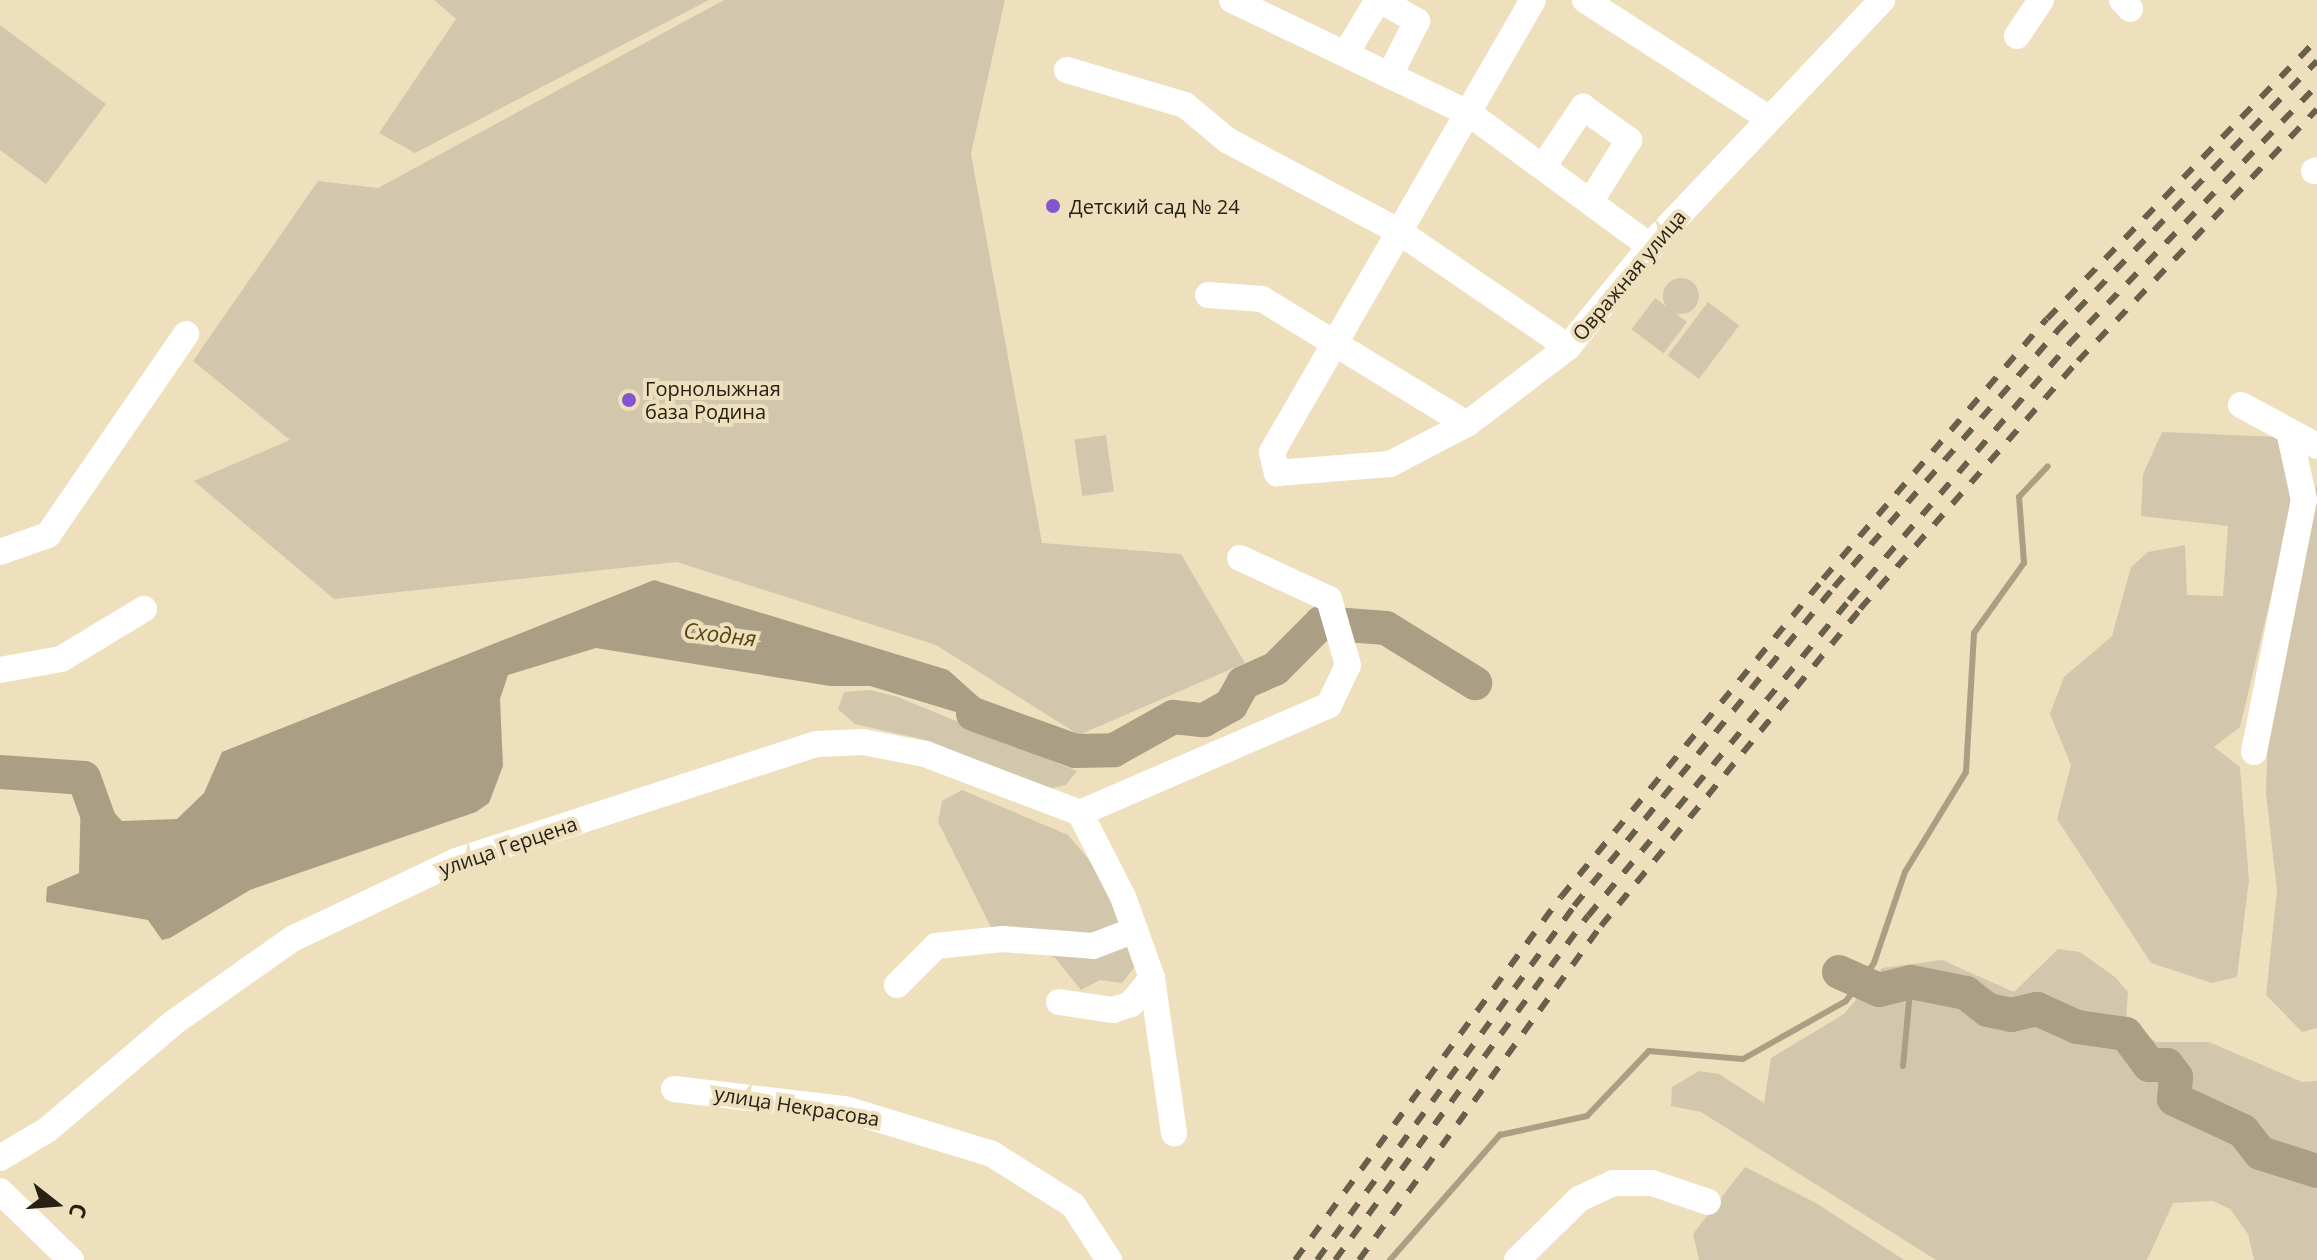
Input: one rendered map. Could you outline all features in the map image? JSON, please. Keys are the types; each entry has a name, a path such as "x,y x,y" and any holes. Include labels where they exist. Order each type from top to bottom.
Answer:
{"street":[{"path":"1232,0 1470,114 1545,164 1651,247"},
{"path":"1346,53 1379,0 1417,21 1390,75"},
{"path":"1335,342 1470,114 1533,0"},
{"path":"1585,0 1768,118"},
{"name":"Овражная улица","path":"1335,342 1272,452 1277,473 1390,464 1467,424 1568,347 1651,247 1768,118 1882,0"},
{"path":"2017,36 2041,0"},
{"path":"1067,70 1185,105 1227,140 1398,231 1568,347"},
{"path":"1545,164 1583,107 1629,140 1592,199"},
{"path":"1208,295 1262,299 1467,424"},
{"path":"0,552 48,535 186,334"},
{"path":"2241,405 2317,446"},
{"path":"2254,752 2304,500 2289,431"},
{"path":"1174,1133 1152,978 1135,930 1080,813 1329,705 1348,665 1329,599 1240,558"},
{"path":"0,670 61,659 144,609"},
{"name":"улица Герцена","path":"0,1158 47,1130 173,1023 292,939 456,861 817,744 863,742 925,754 1080,813"},
{"path":"897,985 936,946 992,939 1093,946 1135,930"},
{"path":"1059,1002 1113,1010 1131,1004 1152,978"},
{"name":"улица Некрасова","path":"674,1089 845,1109 992,1154 1073,1205 1109,1260"},
{"path":"1517,1260 1579,1199 1613,1183 1652,1183 1708,1202"},
{"path":"0,1191 71,1260"}],"shaded area":[{"path":"434,0 709,0 415,153 379,133 456,19"},
{"name":"Горнолыжная база Родина","path":"724,0 1005,0 971,154 1042,543 1181,554 1245,663 1079,735 936,645 677,562 334,599 194,481 290,440 193,361 318,181 378,188"},
{"path":"0,25 106,104 46,184 0,150"},
{"path":"1681,278 1693,284 1699,296 1693,308 1681,314 1669,308 1663,296 1669,284"},
{"path":"1655,298 1687,322 1663,353 1632,329"},
{"path":"1708,302 1739,325 1699,379 1668,356"},
{"path":"2162,432 2279,437 2292,508 2240,727 2214,747 2240,767 2249,880 2237,977 2212,983 2151,963 2057,819 2071,765 2050,714 2064,677 2112,636 2131,567 2148,552 2185,545 2187,595 2223,596 2228,526 2141,516 2143,474"},
{"path":"1106,435 1114,491 1082,496 1074,439"},
{"path":"2317,484 2317,1028 2302,1032 2266,995 2277,891 2266,793 2269,691"},
{"path":"870,690 898,697 1077,771 1066,785 1047,789 930,741 855,724 838,709 844,692"},
{"path":"962,790 1068,835 1096,868 1133,946 1134,968 1122,983 1100,980 1081,990 1055,958 995,935 938,822 942,801"},
{"path":"2058,949 2080,952 2115,977 2128,992 2126,1019 2156,1042 2209,1042 2302,1082 2317,1081 2317,1260 2254,1260 2248,1234 2230,1209 2213,1201 2173,1203 2147,1260 1936,1260 1701,1112 1671,1106 1672,1087 1699,1071 1719,1074 1764,1103 1771,1058 1844,1014 1882,968 1942,960 2014,992"},
{"path":"1745,1167 1816,1203 1904,1260 1699,1260 1693,1234"}],"water":[{"path":"654,580 948,670 1015,730 870,686 830,686 596,648 508,675 500,699 503,766 489,803 476,812 250,890 162,940 148,920 46,902 47,887 79,873 81,793 95,792 122,821 177,819 204,793 222,752"}],"waterway":[{"path":"1390,1260 1500,1135 1587,1116 1649,1051 1743,1059 1846,1001 1874,963 1905,872 1966,772 1974,633 2024,563 2019,497 2048,466"},
{"name":"Сходня","path":"973,714 1075,751 1114,750 1173,717 1204,720 1231,705 1243,683 1275,669 1321,623 1386,628 1475,683"},
{"name":"Сходня","path":"0,772 84,778 104,834"},
{"name":"Сходня","path":"1839,972 1879,990 1911,982 1966,993 1988,1010 2011,1015 2037,1009 2077,1027 2126,1034 2149,1065 2167,1065 2176,1077 2174,1099 2243,1131 2260,1153 2317,1171"},
{"path":"1903,1066 1911,982"}],"railway":[{"path":"1295,1260 1561,897 1823,579 2047,319 2317,39"},
{"path":"1317,1260 1574,906 1834,587 2057,331 2317,61"},
{"path":"1335,1260 1588,916 1849,600 2069,344 2317,85"},
{"path":"1359,1260 1601,926 1860,609 2078,361 2317,109"}],"place":[{"name":"Детский сад № 24","path":"1053,206"},
{"name":"Горнолыжная база Родина","path":"629,400"}]}
